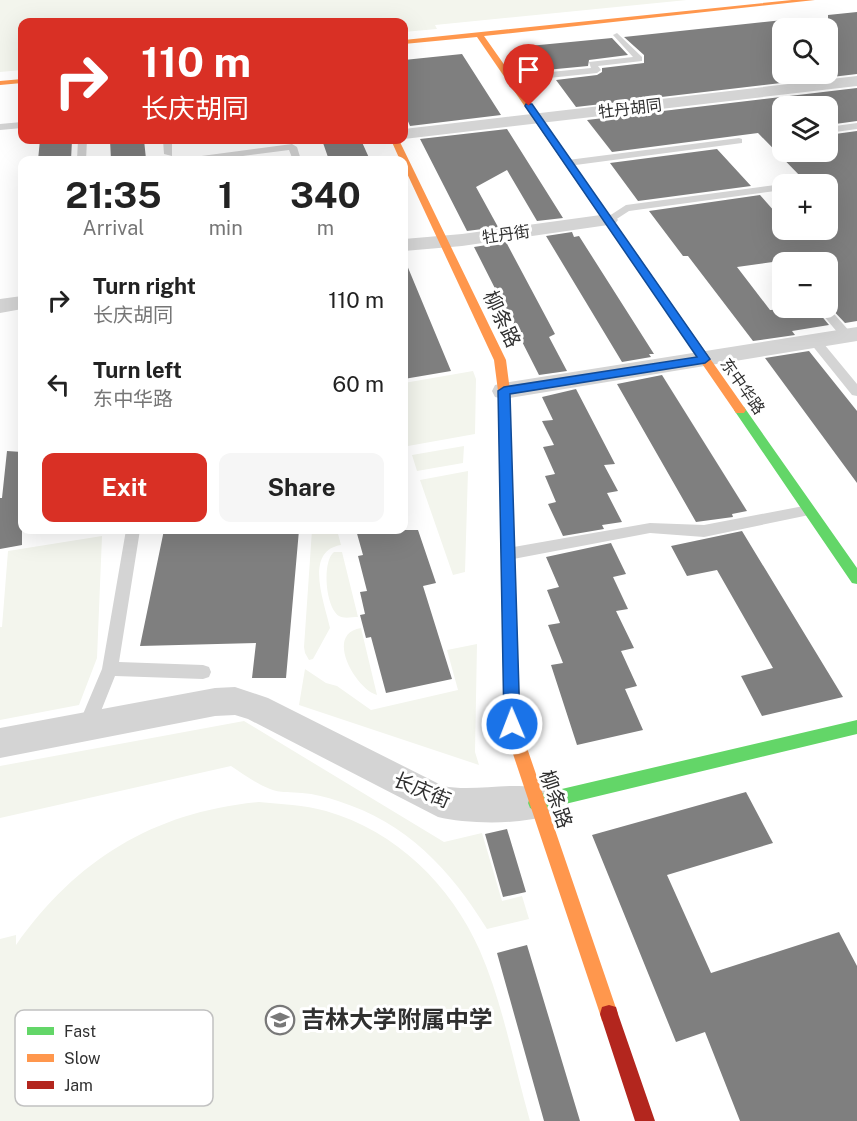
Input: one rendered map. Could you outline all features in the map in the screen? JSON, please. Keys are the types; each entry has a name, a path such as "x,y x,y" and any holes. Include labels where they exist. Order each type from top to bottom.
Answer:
{"street":[{"path":"408,42 812,0"},
{"name":"东中华路","path":"479,34 857,579"},
{"path":"0,83 18,81"},
{"name":"牡丹胡同","path":"408,134 857,81"},
{"name":"柳条路","path":"408,167 500,360 504,391 512,724 536,803 645,1121"},
{"name":"牡丹街","path":"408,245 608,220"},
{"path":"0,306 18,304"},
{"path":"504,391 852,335"},
{"name":"长庆街","path":"0,743 215,702 235,701 257,708 438,801 460,806 536,803 857,727"}],"lane":[{"path":"510,79 597,70 592,64 639,59 617,35"},
{"path":"0,129 18,126"},
{"path":"838,129 857,126"},
{"path":"568,163 739,141"},
{"path":"168,144 169,154"},
{"path":"224,156 292,147 295,156"},
{"path":"608,220 626,208 772,189"},
{"path":"608,220 772,198"},
{"path":"834,318 852,335"},
{"path":"815,341 857,392"},
{"path":"508,554 650,528 704,531 809,510"},
{"path":"87,726 110,669 132,534"},
{"path":"110,669 203,672"}],"shaded area":[{"path":"0,0 687,0 435,25 437,29 408,32 408,18 18,18 18,70 0,72"},
{"path":"473,371 476,379 475,434 408,446 408,382"},
{"path":"464,446 463,463 417,471 412,455"},
{"path":"468,471 465,572 453,575 420,480"},
{"path":"312,534 338,534 341,545 329,549 323,557 320,568 321,593 330,628 313,659 309,660 304,647"},
{"path":"102,536 97,658 79,705 0,720 0,627 2,627 8,551"},
{"path":"334,552 342,552 358,617 339,616 331,603 327,574 330,557"},
{"path":"361,628 377,695 369,691 353,673 344,651 345,640 350,632"},
{"path":"477,644 475,752 479,765 299,705 305,669 326,683 337,686 371,710 458,690 447,650"},
{"path":"244,721 444,842 482,833 502,901 522,896 529,919 487,929 442,868 406,835 363,810 329,798 270,789 231,766 0,818 0,766"},
{"name":"吉林大学附属中学","path":"259,802 292,805 326,811 352,820 398,847 437,883 454,904 468,927 488,971 502,1013 530,1121 0,1121 0,939 16,935 16,945 65,888 121,845 185,816 221,807"}],"building":[{"path":"857,12 857,74 838,76 838,18 828,18 828,15"},
{"path":"772,21 772,84 576,107 556,80 597,75 602,72 602,68 644,63 644,55 624,37"},
{"path":"612,38 628,55 589,60 588,66 546,70 529,46"},
{"path":"462,54 501,115 410,126 408,121 408,60"},
{"path":"857,88 857,121 838,124 838,96 790,96"},
{"path":"772,98 772,147 758,133 612,152 587,120"},
{"path":"507,129 563,218 537,221 507,170 476,187 498,227 467,231 420,139"},
{"path":"857,131 857,321 845,323 838,316 838,252 772,252 772,262 737,267 772,310 772,318 823,318 829,325 792,331 795,335 753,341 688,256 683,256 649,211 760,195 772,209 772,240 838,240 838,174 798,174 786,162 838,162 838,134"},
{"path":"40,144 72,144 71,156 38,156"},
{"path":"110,144 144,144 146,156 111,156"},
{"path":"323,144 363,144 368,156 328,156"},
{"path":"717,149 751,186 638,201 610,163"},
{"path":"572,232 574,237 579,236 654,354 649,354 651,357 622,362 546,236"},
{"path":"506,242 555,334 549,337 567,371 539,375 474,247"},
{"path":"408,268 451,371 408,378"},
{"path":"809,351 857,411 857,483 765,358"},
{"path":"662,375 747,511 732,514 733,517 696,522 617,384"},
{"path":"576,389 615,464 604,465 618,491 607,493 622,522 602,525 604,529 563,536 548,504 556,502 545,476 555,474 543,447 554,445 542,421 553,420 542,397"},
{"path":"7,451 18,452 18,534 22,534 22,545 0,549 0,498 2,498"},
{"path":"408,530 418,530 436,583 423,586 452,679 386,693 371,637 366,638 360,615 365,614 360,592 367,591 358,556 363,555 357,534 408,534"},
{"path":"742,531 843,697 762,716 741,676 773,668 717,570 687,576 671,546"},
{"path":"163,534 299,534 286,678 252,678 256,643 140,646"},
{"path":"611,543 626,574 613,577 628,609 616,611 634,648 621,651 637,686 625,689 643,730 577,745 551,665 563,663 548,625 560,623 547,590 559,587 546,557"},
{"path":"746,792 773,843 667,875 711,973 839,932 857,966 857,1121 740,1121 705,1032 676,1042 592,835"},
{"path":"507,829 526,892 503,897 485,834"},
{"path":"527,945 580,1121 544,1121 497,953"}],"traffic: fast":[{"path":"740,410 857,579"},
{"path":"505,447 512,724 517,742"},
{"path":"536,803 857,727"}],"traffic: slow":[{"path":"408,42 812,0"},
{"path":"479,34 740,410"},
{"path":"0,83 18,81"},
{"path":"397,144 403,156"},
{"path":"408,167 500,360 504,391 505,447"},
{"path":"517,742 609,1014"}],"traffic: jam":[{"path":"609,1014 645,1121"}],"place":[{"name":"吉林大学附属中学","path":"280,1020"}],"route":[{"path":"512,724 504,391 705,359 529,106"}]}
